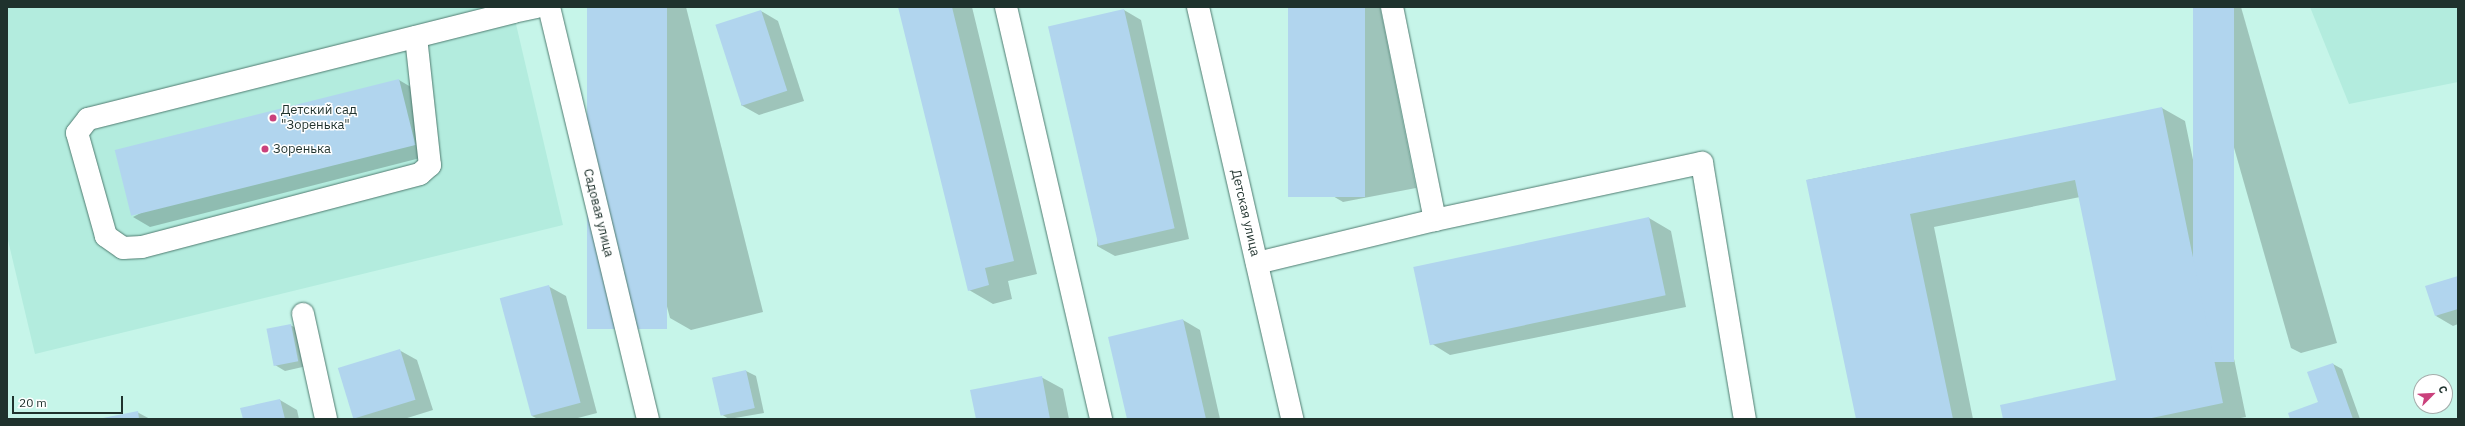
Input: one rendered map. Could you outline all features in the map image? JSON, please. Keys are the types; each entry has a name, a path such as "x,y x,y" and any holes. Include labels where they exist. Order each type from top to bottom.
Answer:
{"street":[{"path":"416,37 430,164 420,174 142,247 123,248 106,236 77,133 88,119 416,37 536,7"},
{"name":"Садовая улица","path":"549,7 648,419"},
{"path":"1006,7 1101,419"},
{"name":"Детская улица","path":"1198,7 1292,419"},
{"path":"1392,7 1435,220"},
{"path":"1257,263 1435,220 1702,163 1745,419"},
{"path":"303,314 326,419"}],"shaded area":[{"name":"Детский сад \"Зоренька\"","path":"7,7 512,7 563,225 35,354 7,236"},
{"path":"2310,7 2458,7 2458,82 2349,104"}],"building":[{"path":"587,7 667,7 667,329 587,329"},
{"path":"898,7 952,7 1014,261 985,268 989,285 968,291"},
{"path":"1288,7 1365,7 1365,197 1288,197"},
{"path":"2193,7 2234,7 2234,362 2193,362"},
{"path":"1124,9 1175,228 1099,246 1048,27"},
{"path":"761,10 787,91 742,106 715,25"},
{"name":"Зоренька","path":"399,79 415,145 131,216 115,150"},
{"path":"2162,107 2223,403 2147,419 2003,419 2000,405 2116,380 2075,180 1910,214 1953,419 1856,419 1806,180"},
{"path":"1649,217 1666,295 1430,345 1413,267"},
{"path":"2458,276 2458,309 2435,316 2425,286"},
{"path":"549,285 581,403 531,416 500,298"},
{"path":"1183,319 1206,419 1127,419 1108,337"},
{"path":"291,324 298,361 274,366 266,329"},
{"path":"400,349 415,400 353,419 338,368"},
{"path":"2333,363 2353,419 2290,419 2288,413 2318,402 2307,372"},
{"path":"746,370 755,408 721,416 712,378"},
{"path":"1042,376 1050,419 976,419 970,390"},
{"path":"280,399 285,419 243,419 240,408"},
{"path":"138,411 139,419 103,419 103,418"}],"place":[{"name":"Детский сад \"Зоренька\"","path":"273,118"},
{"name":"Зоренька","path":"265,149"}]}
